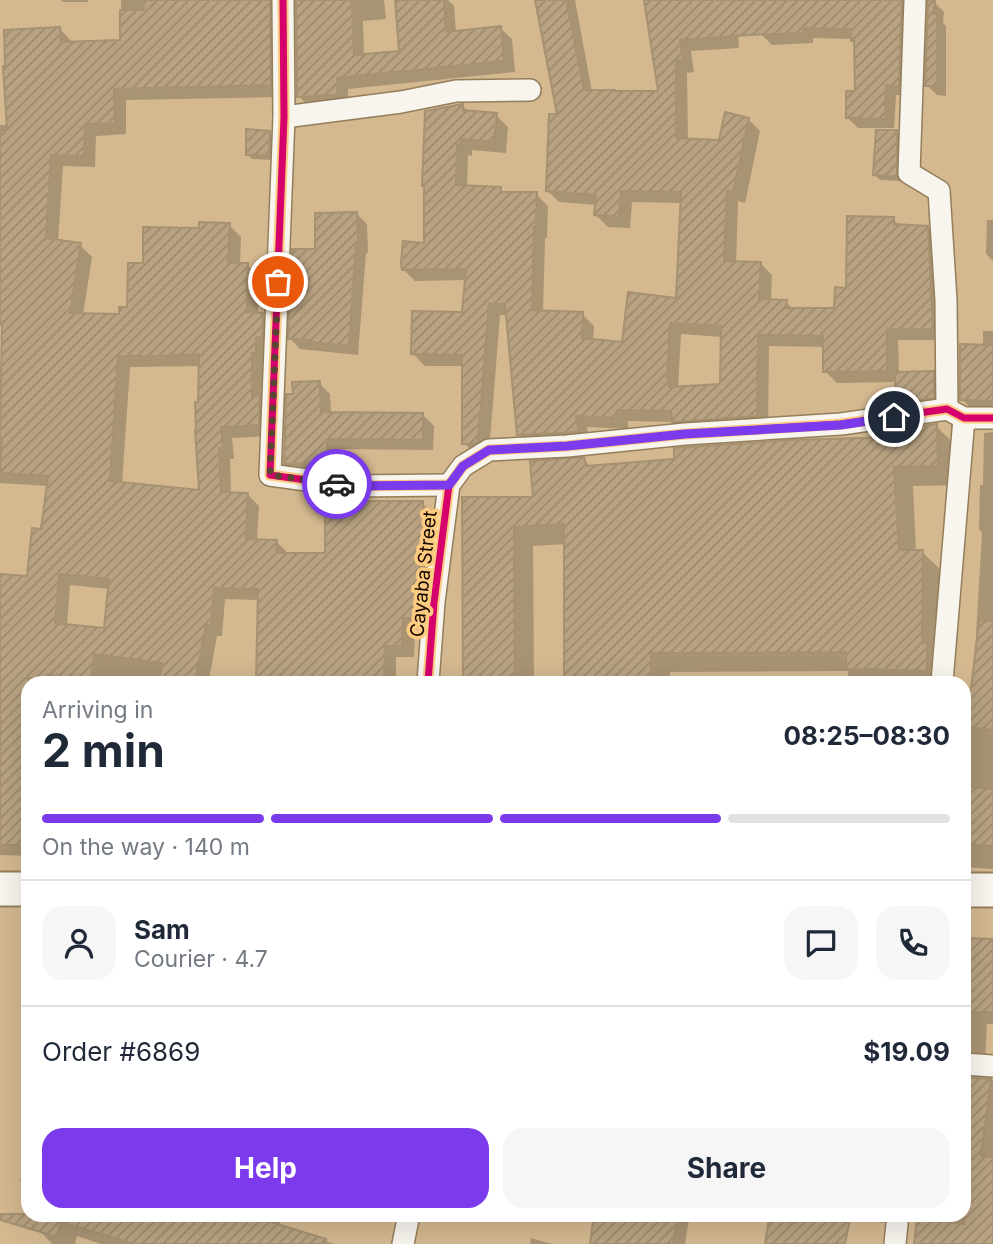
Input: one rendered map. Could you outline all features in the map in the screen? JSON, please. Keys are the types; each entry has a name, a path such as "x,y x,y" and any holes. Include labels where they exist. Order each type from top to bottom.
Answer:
{"main road":[{"path":"0,889 21,889"},
{"path":"971,890 993,890"}],"street":[{"path":"283,0 284,117 270,475 350,486 449,485"},
{"path":"915,0 909,173 939,191 956,414 942,676"},
{"path":"284,117 401,102 456,91 530,90"},
{"name":"Cayaba Street","path":"428,676 434,602 449,485 463,466 489,450 841,425 956,414 993,418"},
{"path":"971,1064 993,1066"},
{"path":"403,1244 407,1222"},
{"path":"895,1244 897,1222"}],"building":[{"path":"143,0 270,0 271,85 114,89 115,123 85,124 84,156 51,155 46,238 81,243 70,313 119,314 119,307 127,307 128,263 143,263 143,227 199,228 199,222 230,223 228,263 248,263 247,312 263,313 262,338 256,337 256,353 252,353 252,396 260,395 259,425 221,427 221,492 248,493 246,539 277,540 276,553 325,553 325,501 423,501 422,587 416,587 415,618 403,618 402,646 385,646 384,676 256,676 258,589 214,588 211,625 206,625 196,676 160,676 162,663 94,654 91,676 21,676 21,845 0,845 0,574 27,576 32,528 41,529 48,476 0,473 0,130 7,130 4,30 60,27 61,42 120,40 120,10 144,10","holes":["199,354 198,402 195,402 195,430 199,490 110,481 118,356","59,574 109,579 104,628 55,623"]},
{"path":"296,0 352,0 354,55 399,51 395,0 444,0 446,32 501,26 504,61 337,78 337,95 297,97"},
{"path":"535,0 566,0 584,90 658,91 644,0 902,0 899,86 886,85 885,119 846,118 846,91 855,91 854,41 851,41 851,29 803,28 803,33 680,40 683,60 676,61 676,138 719,140 725,112 749,118 733,192 727,191 724,261 761,262 759,299 787,300 786,308 834,308 835,287 846,288 847,216 894,217 894,224 928,226 933,329 887,329 887,371 823,372 823,336 758,335 757,416 672,422 671,411 617,410 617,418 576,416 579,432 517,435 505,304 489,304 478,441 462,444 462,355 411,354 412,311 462,312 466,269 402,270 403,241 424,243 422,186 425,111 463,104 463,110 497,113 494,142 461,139 461,145 457,144 456,185 501,187 501,192 537,192 532,310 583,312 582,338 622,342 628,292 676,298 681,192 621,191 619,217 594,215 596,195 546,191 549,114 557,114","holes":["670,323 721,326 720,384 669,387 667,378"]},
{"path":"928,0 935,0 934,14 937,14 937,86 925,86"},
{"path":"246,129 270,131 269,156 246,155"},
{"path":"876,130 897,130 897,177 873,175"},
{"path":"357,212 358,244 349,346 288,339 292,249 315,249 315,213"},
{"path":"960,344 993,345 993,401 960,400"},
{"path":"934,371 934,398 895,403 895,372"},
{"path":"320,381 321,412 423,413 423,440 327,439 328,463 284,464 286,394 293,394 292,382"},
{"path":"937,424 938,466 894,467 899,550 923,550 922,643 927,643 927,671 846,669 846,652 651,653 651,676 564,676 564,524 514,527 515,676 463,676 462,497 533,497 530,461 584,457 586,466 674,459 674,448 792,440 896,437 895,430"},
{"path":"979,620 993,621 993,730 971,728 972,681"},
{"path":"971,787 993,789 993,846 971,844"},
{"path":"971,938 993,939 993,1012 971,1013"},
{"path":"971,1078 991,1079 981,1156 993,1157 993,1244 914,1244 917,1222 971,1222"},
{"path":"1,1214 21,1214 21,1222 61,1222 57,1237 1,1220"},
{"path":"61,1222 271,1222 326,1239 325,1244 134,1244"},
{"path":"593,1222 677,1222 673,1244 590,1244"},
{"path":"768,1222 849,1222 845,1244 765,1244"}],"cycle path":[{"path":"283,0 284,117 270,475 350,486 449,485"},
{"path":"428,676 434,602 449,485 463,466 489,450 841,424 947,409 964,418 993,418"}],"way so far":[{"path":"278,282 270,475 337,484"}],"route":[{"path":"337,484 449,485 463,466 489,450 841,425 894,417"}]}
